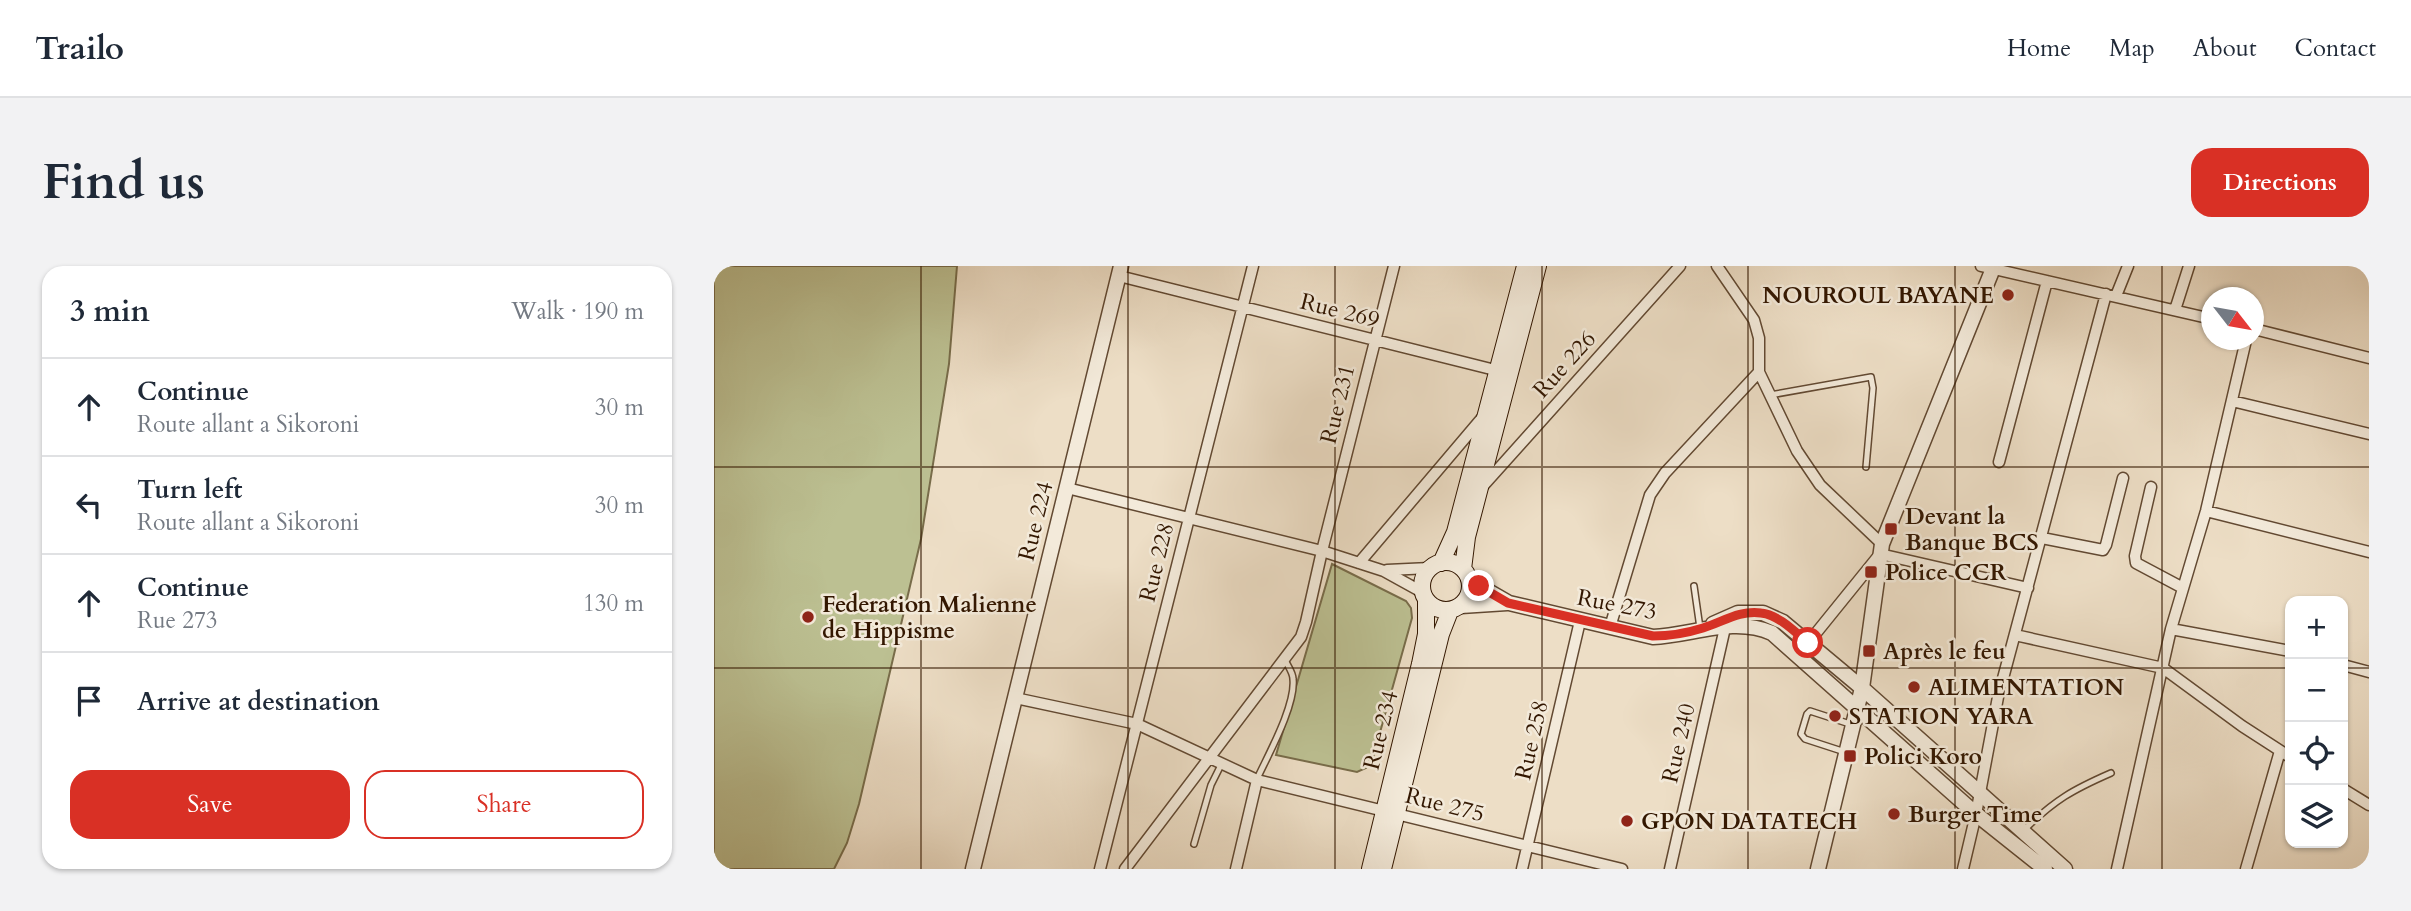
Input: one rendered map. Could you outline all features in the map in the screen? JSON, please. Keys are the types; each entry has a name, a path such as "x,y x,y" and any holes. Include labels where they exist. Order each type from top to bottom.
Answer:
{"main road":[{"path":"1525,266 1504,372 1479,490 1467,537 1466,574 1470,591 1455,608 1437,609 1424,596 1424,576 1435,565 1455,532 1487,413 1504,372 1538,266"},
{"path":"1435,565 1452,563 1466,574"},
{"name":"Rue 234","path":"1383,869 1389,812 1426,634 1424,596"},
{"name":"Rue 234","path":"1370,869 1441,634 1455,608"}],"street":[{"name":"Rue 228","path":"1100,869 1253,266"},
{"name":"Rue 231","path":"1125,869 1301,637 1394,266"},
{"name":"Rue 226","path":"1479,490 1680,266"},
{"path":"1717,266 1754,320 1759,338 1759,372 1797,451 1820,485 1881,549 2028,588"},
{"path":"1963,869 1998,697 2111,295 2128,266"},
{"path":"2175,310 2189,266"},
{"path":"1818,869 1862,688 1881,549 1990,267 2201,316"},
{"name":"Rue 269","path":"1120,271 1243,307 1504,372"},
{"name":"Rue 224","path":"973,869 1120,271"},
{"path":"1999,462 2047,281"},
{"path":"2264,332 2369,358"},
{"path":"2117,869 2171,629 2206,511 2244,350"},
{"path":"1610,627 1650,495 1665,473 1759,372"},
{"path":"2232,401 2369,434"},
{"path":"1359,563 1487,413"},
{"path":"2042,538 2103,550 2123,478"},
{"path":"2151,486 2135,556 2136,563 2183,588"},
{"path":"1067,488 1322,551 1384,571 1424,596"},
{"path":"2206,511 2369,552"},
{"path":"1808,643 1881,549"},
{"path":"1384,571 1435,565"},
{"name":"Rue 273","path":"1466,574 1508,603"},
{"name":"Rue 273","path":"1455,608 1508,603 1653,636 1671,636 1727,623"},
{"path":"1727,623 1738,613 1763,613 1783,622 1862,688 2065,869"},
{"name":"Rue 258","path":"1522,869 1580,621"},
{"path":"1727,623 1755,625 1772,633 1976,814 2045,869"},
{"name":"Rue 240","path":"1670,869 1727,623"},
{"path":"2171,629 2285,650"},
{"path":"2015,635 2163,668 2285,754 2246,869"},
{"path":"2348,666 2369,672"},
{"path":"1015,698 1137,724 1210,757"},
{"name":"Rue 275","path":"1210,757 1257,780 1622,869"},
{"path":"1236,869 1257,780"},
{"path":"2348,792 2369,805"}],"lane":[{"path":"1770,395 1871,376 1873,388 1866,467"},
{"path":"1694,586 1702,628"},
{"path":"1257,780 1283,723 1292,693 1293,677 1284,658"},
{"path":"1846,753 1805,739 1801,734 1810,711 1853,725"},
{"path":"1194,844 1211,785 1222,763"},
{"path":"2022,832 2051,804 2072,790 2110,773"}],"green space":[{"name":"Federation Malienne de Hippisme","path":"714,266 957,266 949,364 921,539 859,804 847,843 834,869 714,869"},
{"path":"1332,564 1406,601 1411,608 1412,618 1372,761 1357,772 1276,755"}],"place":[{"name":"NOUROUL BAYANE","path":"2008,295"},
{"name":"Devant la Banque BCS","path":"1891,529"},
{"name":"Police CCR","path":"1871,572"},
{"name":"Federation Malienne de Hippisme","path":"808,617"},
{"name":"Après le feu","path":"1869,651"},
{"name":"ALIMENTATION","path":"1914,687"},
{"name":"STATION YARA","path":"1835,716"},
{"name":"Polici Koro","path":"1850,756"},
{"name":"Burger Time","path":"1894,814"},
{"name":"GPON DATATECH","path":"1627,821"}],"route":[{"path":"1479,586 1508,603 1653,636 1671,636 1705,628 1738,613 1763,613 1783,622 1808,643"}]}
